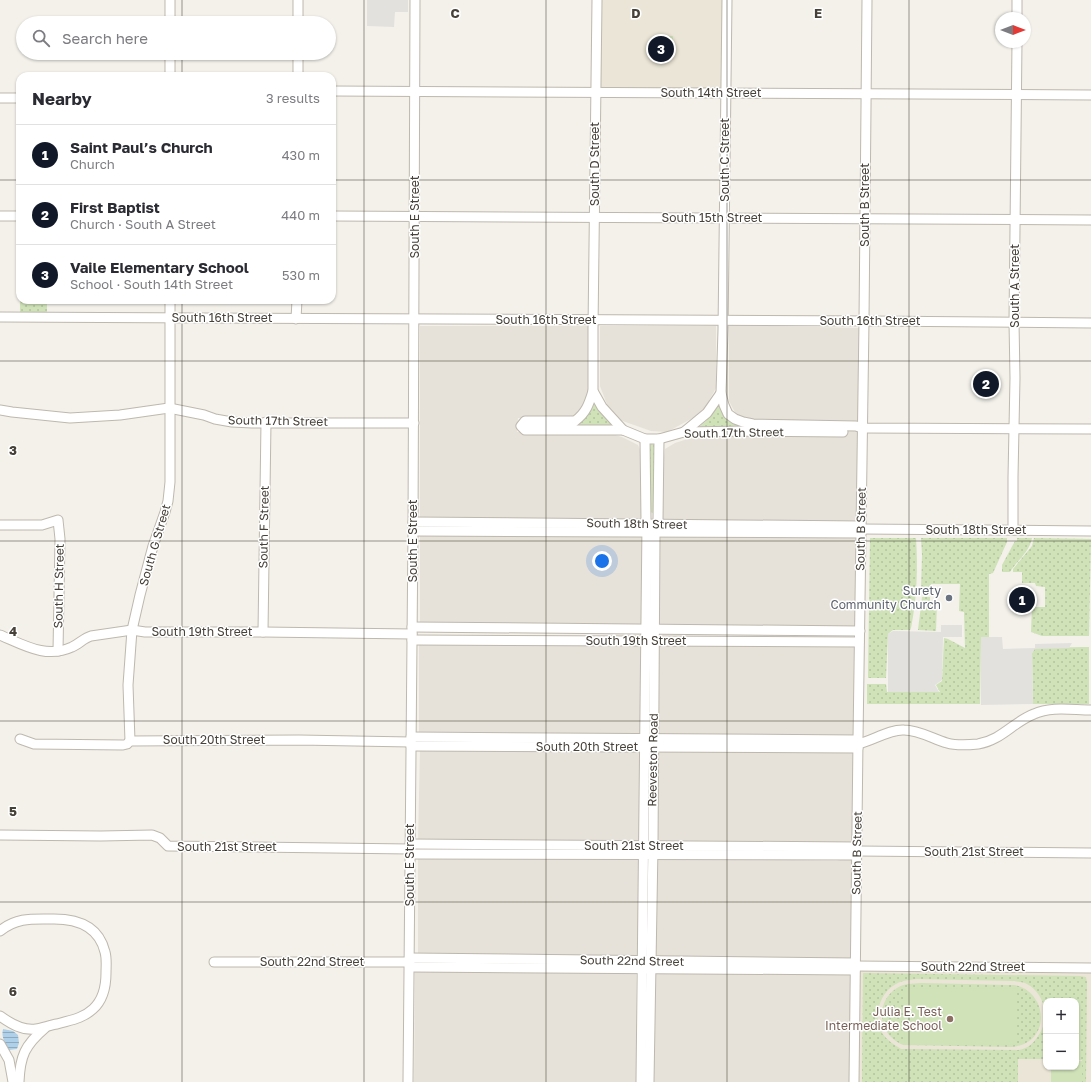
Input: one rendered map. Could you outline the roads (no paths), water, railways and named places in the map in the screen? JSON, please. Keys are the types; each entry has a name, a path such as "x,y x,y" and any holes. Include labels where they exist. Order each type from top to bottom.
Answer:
{"street":[{"path":"170,0 170,16"},
{"path":"298,0 298,16"},
{"name":"South E Street","path":"408,1082 414,423 415,0"},
{"name":"South D Street","path":"593,324 597,0"},
{"name":"South C Street","path":"723,320 727,0"},
{"name":"South B Street","path":"854,1082 867,0"},
{"path":"1017,0 1017,12"},
{"name":"South A Street","path":"1012,530 1015,378 1014,322 1017,48"},
{"path":"170,60 170,72"},
{"path":"298,60 298,72"},
{"name":"South 14th Street","path":"336,91 1091,95"},
{"path":"0,98 16,98"},
{"path":"0,216 16,216"},
{"name":"South 15th Street","path":"336,216 1091,220"},
{"name":"South G Street","path":"130,741 128,685 132,630 140,595 168,501 170,482 170,304"},
{"path":"296,319 297,304"},
{"name":"South 16th Street","path":"0,317 414,319 593,324 723,320 1091,323"},
{"path":"684,432 707,413 721,393 723,320"},
{"path":"593,324 593,391 602,407 613,421 623,430"},
{"name":"South 17th Street","path":"593,391 585,411 575,420 525,421 521,426 525,430 623,430 645,439 659,439 684,432 856,432 862,428"},
{"name":"South 17th Street","path":"721,393 728,414 735,419 753,424 856,426 862,428 1091,429"},
{"name":"South 17th Street","path":"0,410 70,418 120,415 169,408 232,422 414,423"},
{"name":"South F Street","path":"263,632 266,422"},
{"name":"Reeveston Road","path":"641,1082 646,965 651,528 646,520 645,439"},
{"name":"Reeveston Road","path":"651,528 658,521 659,439"},
{"name":"South H Street","path":"0,525 42,525 58,520 60,539 58,651"},
{"name":"South 18th Street","path":"413,526 1091,531"},
{"name":"South 19th Street","path":"412,634 650,629 860,631"},
{"name":"South 19th Street","path":"0,635 34,650 48,652 72,648 91,636 132,630 145,632 412,634 650,641 859,642"},
{"name":"South 20th Street","path":"20,739 34,744 123,745 130,741 299,740 858,744 901,730 916,732 949,744 964,745 979,743 994,738 1004,733 1024,718 1040,712 1053,709 1091,710"},
{"name":"South 21st Street","path":"0,835 152,835 160,838 168,846 1091,853"},
{"path":"0,931 23,919 62,919 80,922 93,931 102,944 107,961 103,994 99,1002 86,1014 79,1018 36,1029 25,1029 15,1026 0,1016"},
{"name":"South 22nd Street","path":"214,962 1091,968"},
{"name":"Reeveston Road","path":"646,965 649,1082"},
{"path":"20,1082 20,1066 23,1056 35,1036 45,1027"},
{"path":"0,1044 9,1060 13,1082"}],"water":[{"path":"3,1029 13,1031 18,1035 19,1043 17,1049 9,1050 3,1037"}],"place":[{"name":"Vaile Elementary School","path":"661,49"},
{"name":"First Baptist","path":"986,384"},
{"name":"Surety Community Church","path":"949,598"},
{"name":"Saint Paul’s Church","path":"1022,600"},
{"name":"Julia E. Test Intermediate School","path":"950,1019"}]}
